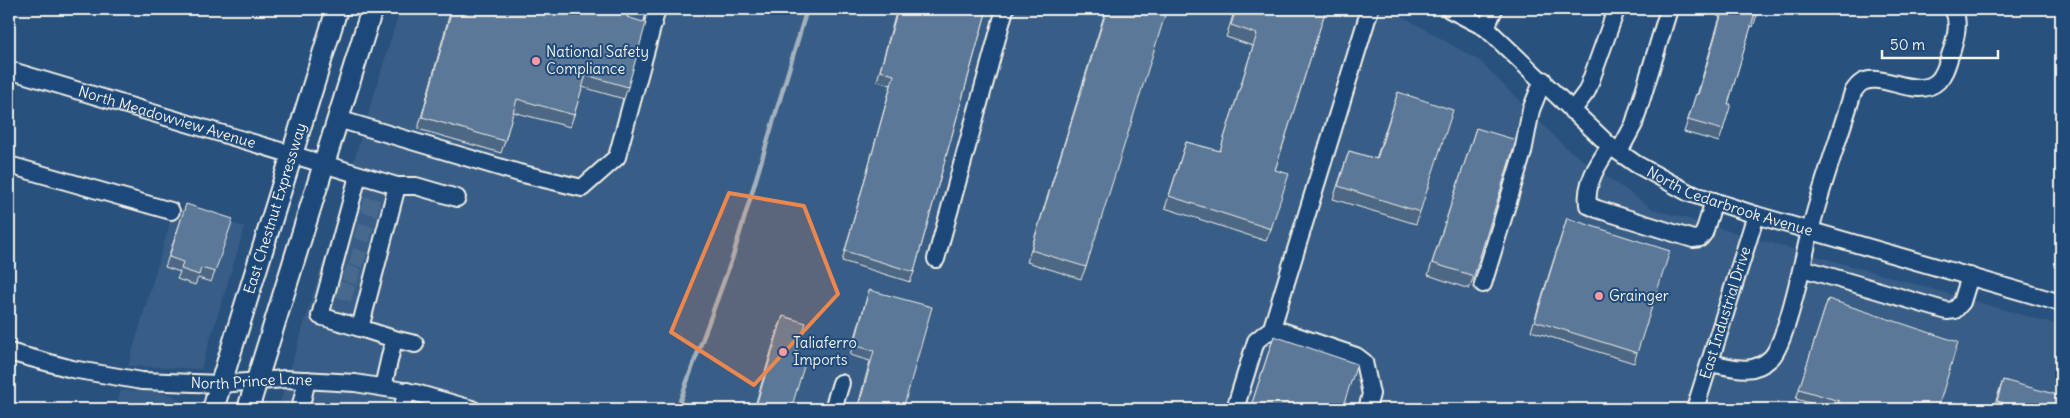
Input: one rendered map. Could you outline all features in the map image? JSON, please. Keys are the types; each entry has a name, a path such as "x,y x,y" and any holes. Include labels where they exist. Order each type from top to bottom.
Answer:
{"main road":[{"name":"East Chestnut Expressway","path":"212,409 337,9"},
{"path":"248,409 372,9"}],"street":[{"path":"338,119 518,173 582,188 617,157 657,9"},
{"path":"936,258 1004,9"},
{"name":"North Cedarbrook Avenue","path":"1449,9 1486,28 1614,149 1661,179 1689,193 1756,215 2061,303"},
{"path":"1486,28 1494,9"},
{"path":"1669,9 1634,124 1594,171 1587,195 1588,205 1693,239 1700,238 1704,233 1714,201"},
{"path":"1710,363 1744,370 1756,368 1771,357 1779,344 1802,268 1810,230 1853,92 1862,83 1872,80 1927,88 1938,82 1945,72 1955,39 1957,28 1954,9"},
{"path":"1271,331 1366,10"},
{"path":"1572,111 1587,92 1616,10"},
{"name":"North Meadowview Avenue","path":"9,70 291,153 324,166 358,176 397,186 416,186 457,198"},
{"path":"1483,284 1523,152 1531,110 1543,80"},
{"path":"9,166 171,211"},
{"path":"358,176 357,202 350,228 357,258 366,280 362,296 360,328"},
{"path":"397,186 385,210 378,237 357,258 338,271 333,288 320,316 415,344"},
{"name":"East Industrial Drive","path":"1695,409 1756,215"},
{"path":"1802,268 1947,311 1955,310 1962,302 1970,276"},
{"path":"1235,409 1256,341 1267,332 1279,330 1356,356 1364,362 1371,394 1367,409"},
{"path":"383,387 394,339"},
{"name":"North Prince Lane","path":"9,352 72,369 142,381 220,384 307,380 407,391 472,409"},
{"path":"300,409 307,380"},
{"path":"833,409 841,383"},
{"path":"402,409 407,391"}],"highlighted area":[{"path":"729,193 804,206 838,294 754,385 671,332"}],"shaded area":[{"path":"400,9 1390,9 1480,61 1566,148 1653,209 2061,326 2061,409 278,409"},
{"path":"179,208 245,227 201,369 128,366 171,219"},
{"path":"121,390 159,392 172,395 187,408 116,409"}],"building":[{"name":"National Safety Compliance","path":"452,9 630,9 627,17 646,23 628,87 586,75 574,115 517,99 505,141 422,117"},
{"path":"898,9 987,9 914,272 845,251 894,75 880,71"},
{"path":"1107,9 1155,9 1166,12 1086,267 1031,250"},
{"path":"1236,9 1326,9 1275,170 1289,174 1271,229 1169,196 1186,142 1220,151 1257,34 1231,25"},
{"path":"1723,9 1759,9 1757,14 1755,13 1728,104 1731,104 1723,130 1688,120 1696,94 1698,95"},
{"path":"1398,92 1453,110 1420,212 1338,186 1349,151 1377,159"},
{"path":"1476,128 1516,140 1474,276 1432,263"},
{"path":"186,204 233,219 215,272 201,268 199,275 181,269 183,262 169,257"},
{"name":"Grainger","path":"1567,218 1670,251 1637,353 1535,321"},
{"path":"869,290 932,307 903,409 858,409 874,351 854,345"},
{"path":"1828,299 1958,342 1938,408 1940,409 1837,409 1839,401 1799,389"},
{"name":"Taliaferro Imports","path":"783,316 806,323 795,356 806,360 791,409 755,409"},
{"path":"1274,336 1357,364 1342,409 1250,409"},
{"path":"2003,380 2061,396 2061,409 2016,409 2017,407 1997,401"}],"waterway":[{"path":"677,409 732,259 807,9"}],"tunnel":[{"path":"363,204 380,208"},
{"path":"356,230 372,235"},
{"path":"351,256 365,260"},
{"path":"344,272 361,278"},
{"path":"338,289 356,295"}],"place":[{"name":"National Safety Compliance","path":"536,61"},
{"name":"Grainger","path":"1599,296"},
{"name":"Taliaferro Imports","path":"783,352"}]}
